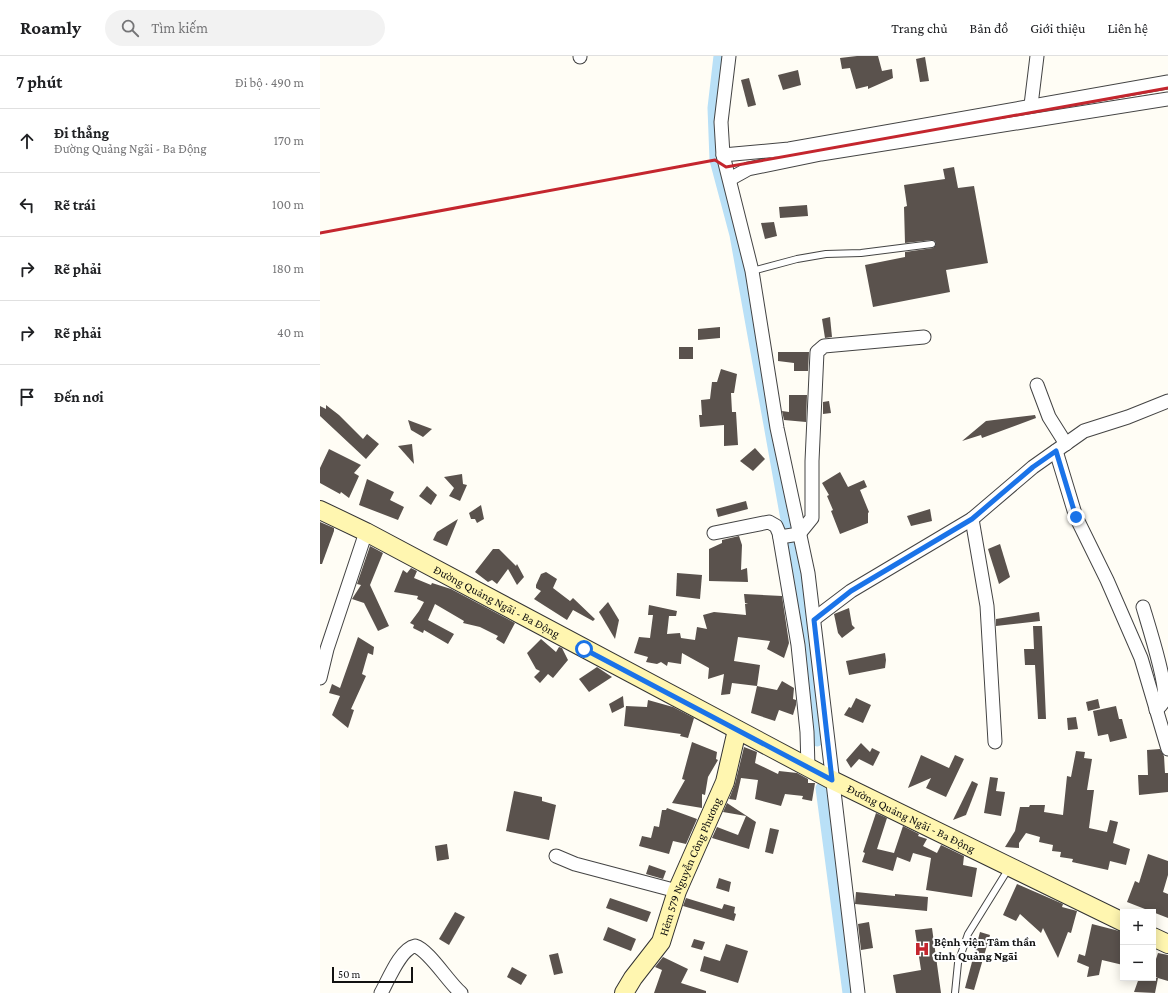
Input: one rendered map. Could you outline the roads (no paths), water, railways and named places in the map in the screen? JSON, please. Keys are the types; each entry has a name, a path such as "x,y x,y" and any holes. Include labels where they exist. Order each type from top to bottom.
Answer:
{"main road":[{"name":"Đường Quảng Ngãi - Ba Động","path":"320,510 366,532 808,768 1120,921"},
{"name":"Hẻm 579 Nguyễn Công Phương","path":"624,993 633,978 661,942 677,891 725,782 737,730"},
{"path":"1156,938 1168,944"}],"street":[{"path":"729,56 721,122 723,155 752,271 777,428 808,732 808,768"},
{"path":"1031,105 1037,56"},
{"path":"723,155 789,149 1031,105 1168,82"},
{"path":"730,180 748,170 821,154 1168,99"},
{"path":"789,535 812,518 812,461 817,352 824,346 924,337"},
{"path":"1037,385 1061,448 1076,517 1107,580 1141,658 1168,749"},
{"path":"814,620 851,591 972,519 1033,467 1091,428 1128,417 1168,401"},
{"path":"972,519 987,606 995,742"},
{"path":"714,533 769,522 789,535 808,573 858,993"},
{"path":"320,678 327,649 366,532"},
{"path":"1143,607 1159,663 1165,695 1162,704 1156,710"},
{"path":"556,856 575,864 677,891"},
{"path":"381,993 398,961 406,952 415,946 422,950 435,963 451,984 461,993"}],"lane":[{"path":"752,271 797,259 826,254 861,253 932,244"},
{"path":"955,993 958,963 968,934 1010,867"}],"waterway":[{"path":"719,56 713,108 715,160 735,235 813,670 817,741"},
{"path":"821,788 848,993"}],"railway":[{"path":"320,233 715,160 726,167 1168,88"}],"place":[{"name":"Bệnh viện Tâm thần tỉnh Quảng Ngãi","path":"922,949"}]}
